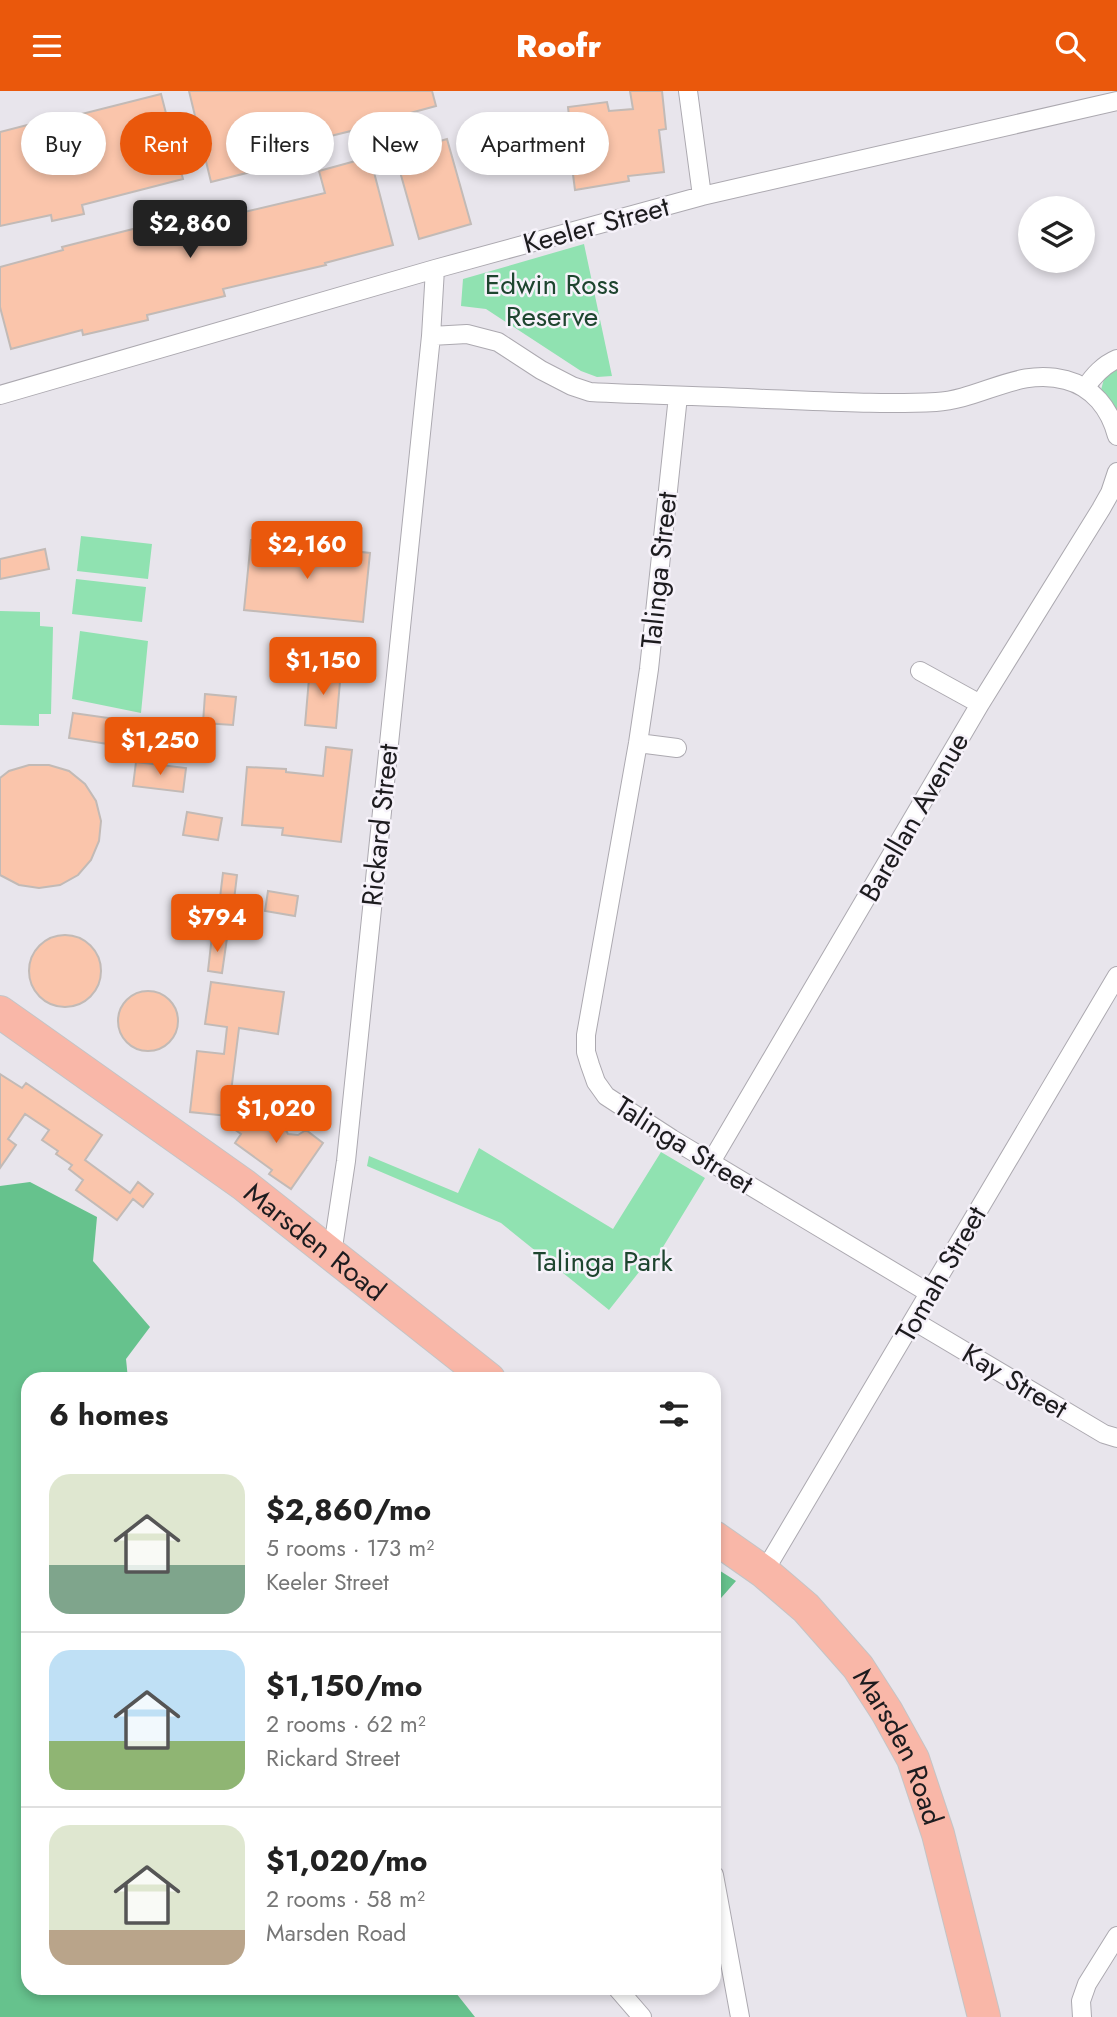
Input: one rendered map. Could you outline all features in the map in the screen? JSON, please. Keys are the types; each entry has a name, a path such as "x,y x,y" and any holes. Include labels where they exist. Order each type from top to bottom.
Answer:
{"highway":[{"name":"Marsden Road","path":"0,1012 219,1166 480,1372"},
{"name":"Marsden Road","path":"721,1542 764,1572 806,1608 858,1667 887,1712 913,1759 938,1835 984,2017"}],"street":[{"path":"688,91 702,196"},
{"name":"Keeler Street","path":"0,395 435,269 702,196 1117,101"},
{"name":"Rickard Street","path":"332,1254 346,1161 431,336 435,269"},
{"path":"431,336 467,334 498,342 541,370 590,392 836,402 940,402 968,397 1028,376 1047,376 1085,387 1104,406 1117,434"},
{"path":"1085,387 1107,363 1117,359"},
{"name":"Talinga Street","path":"678,396 639,743 589,1011 586,1052 596,1082 607,1096 929,1293"},
{"name":"Barellan Avenue","path":"711,1162 980,704 1101,509 1117,472"},
{"path":"920,671 980,704"},
{"path":"639,743 677,748"},
{"name":"Tomah Street","path":"764,1572 1117,975"},
{"name":"Kay Street","path":"914,1321 1104,1434 1117,1439"},
{"path":"721,1913 740,2017"},
{"path":"1082,2017 1081,2001 1087,1984 1117,1935"},
{"path":"623,1995 642,2017"}],"green space":[{"name":"Edwin Ross Reserve","path":"584,244 612,376 597,377 581,371 486,309 461,306 463,279"},
{"path":"1117,367 1117,414 1101,390 1105,375"},
{"path":"81,536 152,544 148,579 77,571"},
{"path":"76,579 146,587 142,622 72,614"},
{"path":"0,611 40,612 40,626 53,627 51,714 39,714 39,726 0,725"},
{"path":"80,631 148,641 141,713 72,699"},
{"name":"Talinga Park","path":"479,1148 613,1229 661,1152 705,1178 649,1270 643,1267 609,1310 501,1223 367,1166 369,1156 458,1193"},
{"path":"30,1182 97,1217 93,1261 150,1327 126,1359 127,1372 21,1372 21,1995 458,1995 475,2017 0,2017 0,1186"},
{"path":"721,1571 736,1581 721,1598"}],"building":[{"path":"189,91 432,91 436,106 414,112 348,112 348,132 334,135 334,112 226,112 226,175 239,175 211,182 212,112 194,112"},
{"path":"630,91 662,91 666,129 659,130 664,172 628,176 629,181 575,190 573,175 609,175 609,112 569,112 568,107 607,102 609,111 633,109"},
{"path":"161,94 166,112 120,112 120,175 182,175 183,179 82,205 84,214 52,221 51,215 0,226 0,132 21,127 21,175 106,175 106,112 90,112"},
{"path":"447,139 471,224 419,239 401,175 442,175 442,140"},
{"path":"348,163 348,175 375,175 393,245 325,263 326,265 223,289 225,296 147,315 148,320 83,335 82,330 11,349 0,307 0,267 63,250 62,247 204,211 206,221 325,193 320,175 334,175 334,167"},
{"path":"251,540 370,553 363,622 244,610"},
{"path":"45,549 49,569 0,579 0,559"},
{"path":"310,667 341,670 336,728 305,725"},
{"path":"205,694 236,697 233,725 203,723"},
{"path":"73,713 144,723 140,749 69,738"},
{"path":"326,747 352,750 341,842 282,835 283,828 242,825 247,767 286,769 286,772 323,776"},
{"path":"136,762 186,768 183,792 133,786"},
{"path":"29,765 49,765 69,771 85,784 96,801 101,821 99,841 91,860 78,875 60,885 39,888 19,885 0,875 0,778 9,771"},
{"path":"187,812 222,818 218,840 183,835"},
{"path":"223,873 237,875 233,908 219,906"},
{"path":"268,891 298,896 295,916 265,911"},
{"path":"65,935 85,941 95,951 101,971 95,991 85,1001 65,1007 45,1001 35,991 29,971 35,951 45,941"},
{"path":"212,936 227,938 222,973 208,971"},
{"path":"211,982 284,992 278,1034 239,1028 228,1116 190,1112 197,1051 224,1054 227,1027 205,1024"},
{"path":"142,991 154,991 173,1004 178,1021 176,1033 165,1046 154,1051 142,1051 123,1038 118,1027 118,1015 131,996"},
{"path":"0,1074 22,1088 26,1083 102,1135 85,1160 130,1193 138,1182 153,1194 143,1207 133,1199 117,1220 76,1190 83,1180 69,1169 72,1165 56,1154 58,1151 42,1140 49,1130 25,1114 8,1139 16,1145 0,1168"},
{"path":"254,1101 281,1121 288,1134 298,1135 306,1130 323,1143 291,1189 269,1174 272,1170 235,1143 241,1134 234,1129"}]}
